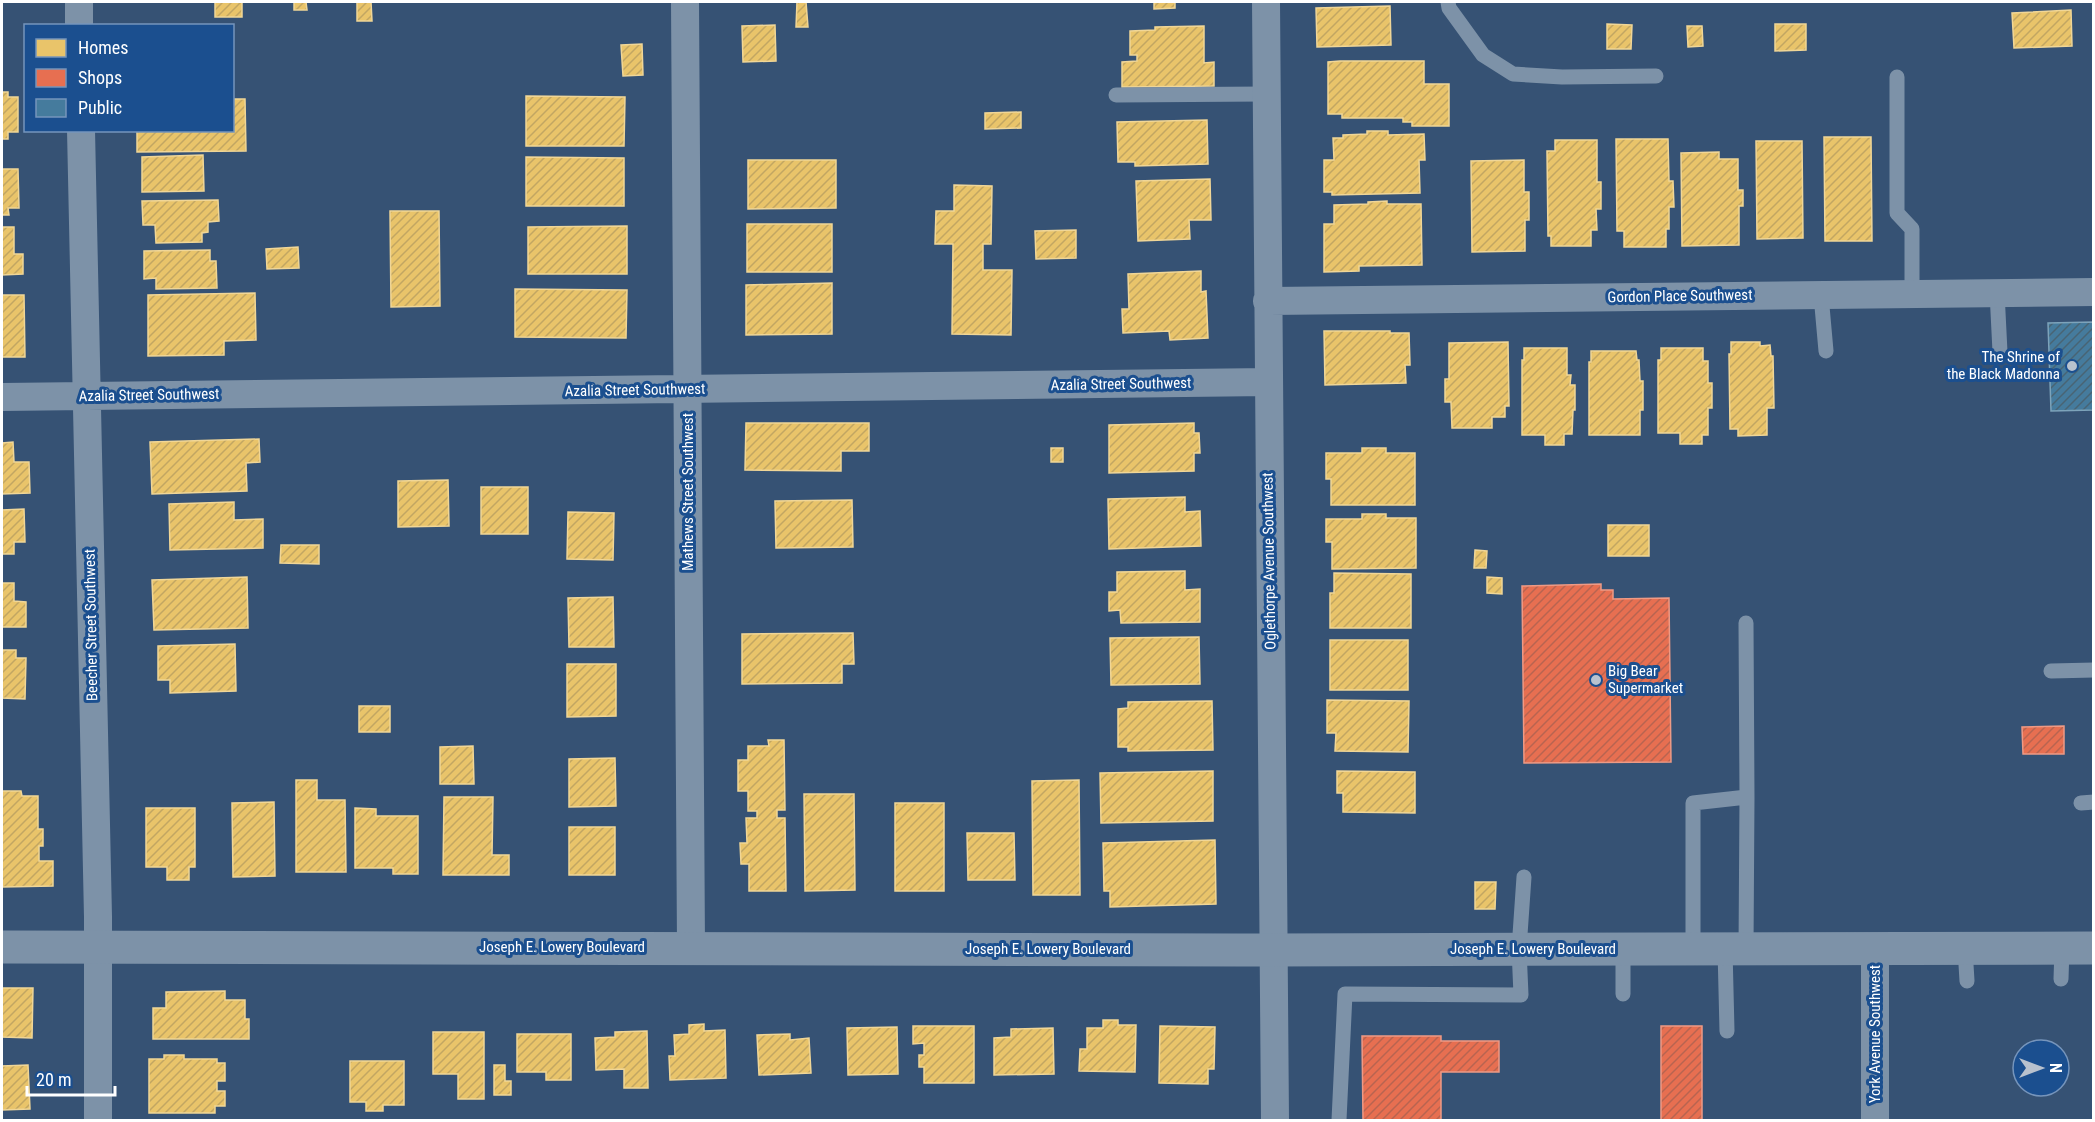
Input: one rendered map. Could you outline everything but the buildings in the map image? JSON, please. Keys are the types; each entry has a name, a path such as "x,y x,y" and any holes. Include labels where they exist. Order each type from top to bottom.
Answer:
{"street":[{"path":"79,2 80,24"},
{"name":"Mathews Street Southwest","path":"685,2 691,947"},
{"name":"Oglethorpe Avenue Southwest","path":"1266,2 1275,1120"},
{"name":"Beecher Street Southwest","path":"81,132 98,947 98,1120"},
{"name":"Gordon Place Southwest","path":"1267,301 2094,292"},
{"name":"Azalia Street Southwest","path":"2,397 1268,382"},
{"name":"Joseph E. Lowery Boulevard","path":"2,947 1273,950 1965,948 2061,964 2094,948"},
{"name":"York Avenue Southwest","path":"1875,948 1875,1120"}],"lane":[{"path":"1448,2 1449,8 1483,56 1513,74 1562,77 1656,76"},
{"path":"1897,77 1897,213 1912,229 1912,294"},
{"path":"1116,95 1266,94"},
{"path":"1997,292 2000,352"},
{"path":"1821,295 1826,351"},
{"path":"1727,1031 1748,797 1746,623"},
{"path":"2051,671 2094,670"},
{"path":"1693,949 1693,803 1748,797"},
{"path":"1338,1120 1345,994 1521,995 1519,949 1524,877"},
{"path":"1965,948 1967,981"},
{"path":"1623,949 1623,994"}],"place":[{"name":"The Shrine of the Black Madonna","path":"2072,366"},
{"name":"Big Bear Supermarket","path":"1596,680"}]}
